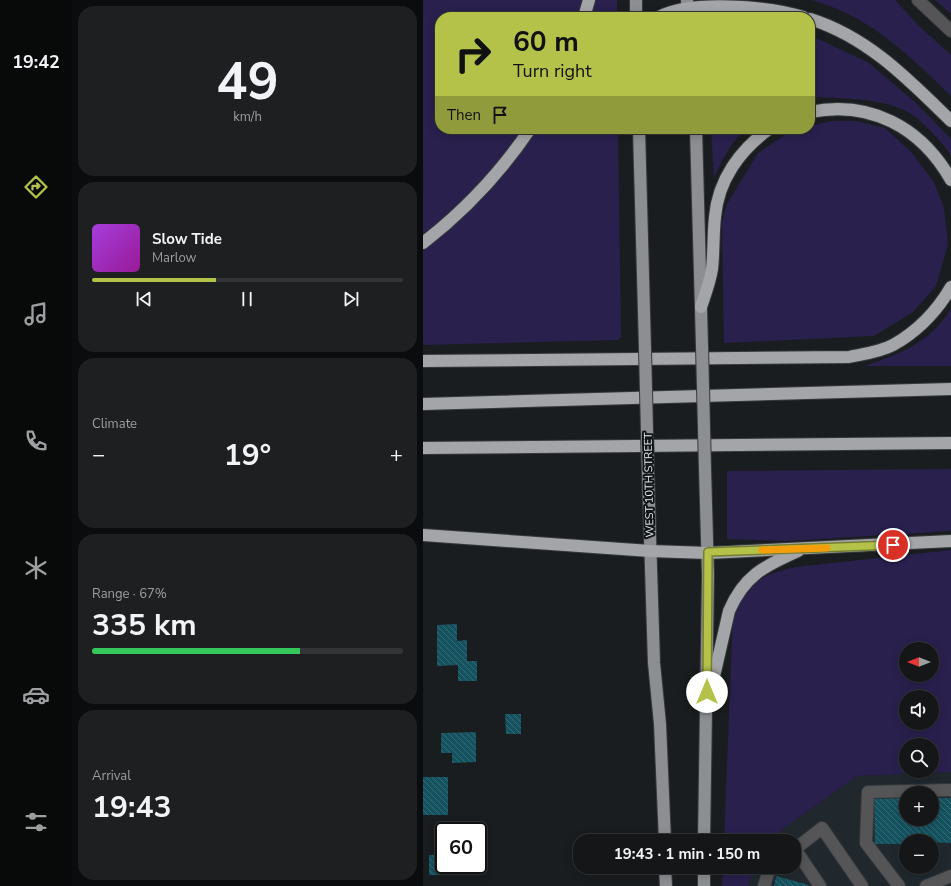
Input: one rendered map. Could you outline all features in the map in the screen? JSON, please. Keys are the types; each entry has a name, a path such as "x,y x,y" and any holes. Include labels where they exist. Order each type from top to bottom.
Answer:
{"highway":[{"path":"585,12 589,0"},
{"path":"666,12 687,2 751,3 784,12"},
{"path":"815,21 858,41 886,60 951,121"},
{"path":"815,111 829,108 865,111 897,124 920,140 940,161 951,180"},
{"path":"423,243 448,221 499,170 526,134"},
{"path":"701,307 712,270 714,218 723,184 729,172 747,147 763,134"},
{"path":"423,361 849,357 893,345 924,322 939,308 951,286"},
{"path":"423,404 951,389"},
{"path":"423,448 951,443"},
{"path":"423,535 650,551 708,552 951,541"},
{"path":"707,707 729,611 735,596 751,576 804,548"}],"main road":[{"path":"636,0 636,12"},
{"path":"687,2 688,12"},
{"name":"WEST 10TH STREET","path":"639,134 654,664 660,724 665,834"},
{"path":"696,134 708,552 704,834"},
{"path":"665,874 666,886"},
{"path":"703,886 704,874"}],"street":[{"path":"918,0 951,31"},
{"path":"899,886 866,843 868,792 951,790"},
{"path":"801,844 822,828 862,886"},
{"path":"801,859 819,886"},
{"path":"764,886 768,874"},
{"path":"926,886 951,876"}],"shaded area":[{"path":"423,0 617,0 617,12 435,12 435,134 618,134 621,337 617,340 423,345"},
{"path":"812,0 895,0 920,27 951,55 951,96 927,72 874,29 840,10"},
{"path":"935,0 951,0 951,14"},
{"path":"815,37 869,63 916,103 951,139 951,155 938,139 910,113 887,104 815,97"},
{"path":"831,121 855,121 885,128 911,152 934,182 944,208 948,244 936,286 913,312 874,336 724,343 722,222 727,204 758,153 786,134 815,134 815,125"},
{"path":"711,134 741,134 723,159 714,179"},
{"path":"951,309 951,366 865,366 903,351 924,339 943,321"},
{"path":"951,469 951,531 786,541 727,539 727,471"},
{"path":"951,550 951,772 939,773 939,738 899,738 899,774 857,776 784,828 779,834 724,834 733,615 745,595 757,582 774,573 796,567"},
{"path":"951,772 951,886 748,886 751,874 801,874 801,834 779,834 784,828 857,776 899,774 899,778 939,778 939,773"},
{"path":"723,874 751,874 748,886 722,886"}],"building":[{"path":"457,624 457,641 467,640 467,661 477,661 477,681 458,681 458,665 437,666 437,625"},
{"path":"505,714 521,714 521,734 506,734"},
{"path":"476,732 476,762 452,763 452,753 441,753 441,733"},
{"path":"423,777 448,777 448,815 423,815"},
{"path":"899,798 899,826 939,826 939,798 951,798 951,843 939,842 939,834 899,834 899,844 875,844 874,799"},
{"path":"429,855 435,855 435,874 453,875 429,875"},
{"path":"776,876 809,885 774,886"}],"slow traffic":[{"path":"762,550 827,548"}],"route":[{"path":"707,692 708,552 893,545"}]}
